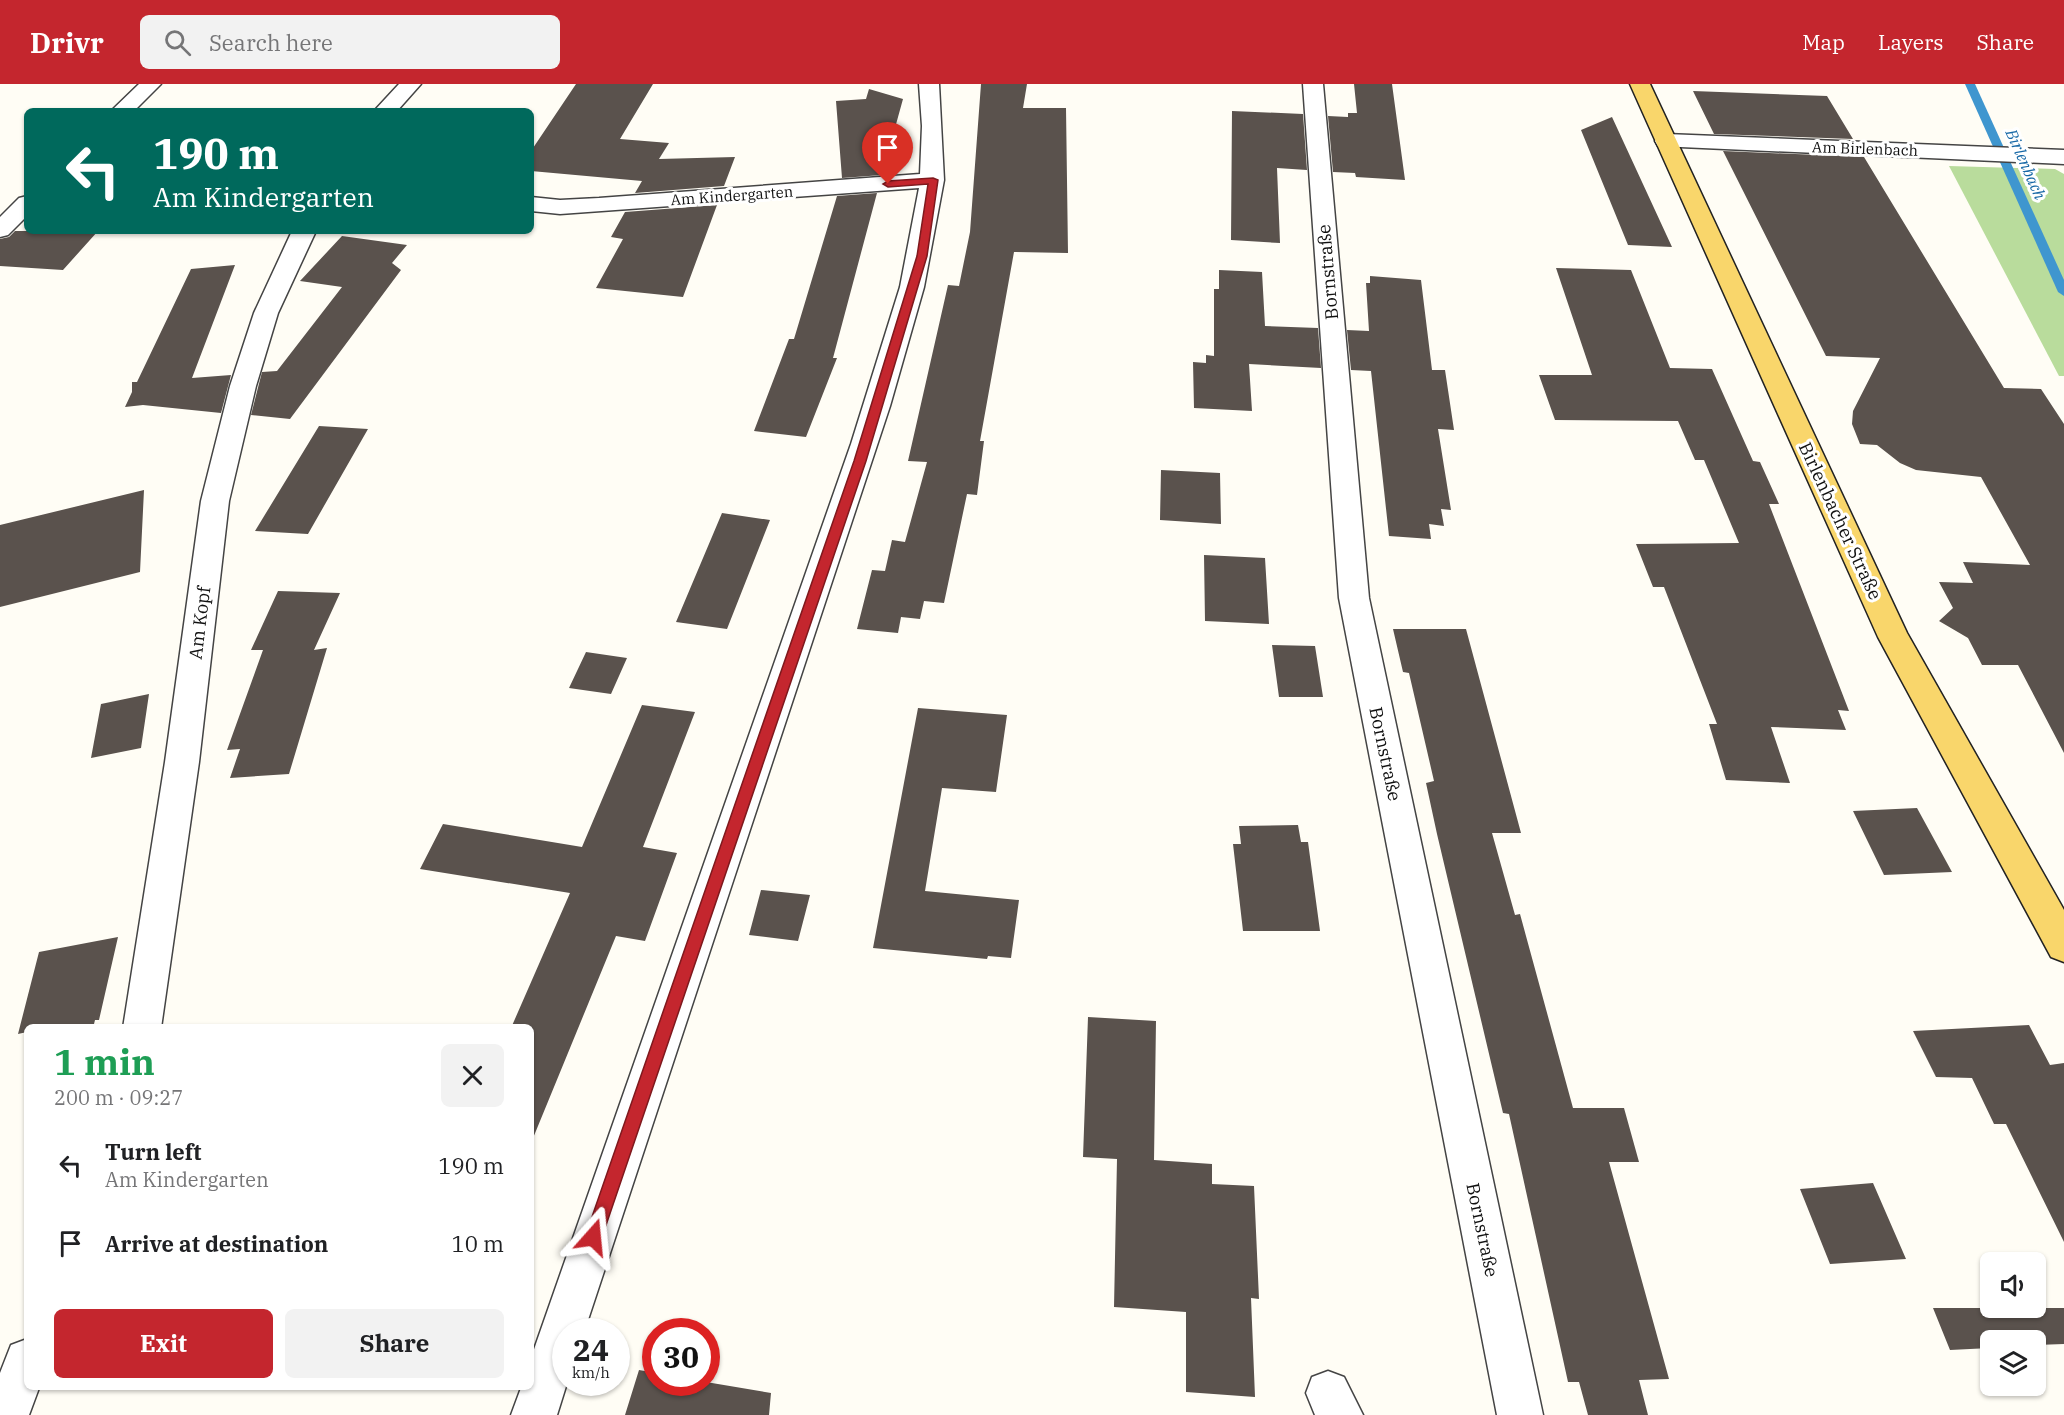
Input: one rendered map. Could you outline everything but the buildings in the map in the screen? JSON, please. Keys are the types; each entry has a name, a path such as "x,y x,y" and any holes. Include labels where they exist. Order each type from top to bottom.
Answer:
{"main road":[{"name":"Birlenbacher Straße","path":"1640,84 1893,637 2064,945"}],"street":[{"path":"125,108 151,84"},
{"path":"388,108 411,84"},
{"path":"534,1415 653,1059 860,461 922,256 933,180 934,114 930,84"},
{"name":"Bornstraße","path":"1313,84 1353,598 1520,1415"},
{"name":"Am Birlenbach","path":"1666,141 2064,157"},
{"name":"Am Kindergarten","path":"534,204 560,207 599,206 933,180"},
{"path":"0,230 24,206"},
{"name":"Am Kopf","path":"143,1024 182,762 215,501 243,386 266,313 303,234"},
{"path":"6,1415 24,1369"}],"green space":[{"path":"1949,166 2055,169 2064,174 2064,376 2059,376"}],"waterway":[{"name":"Birlenbach","path":"1970,84 2064,292"}],"route":[{"path":"593,1237 860,461 922,256 933,180 888,184"}]}
